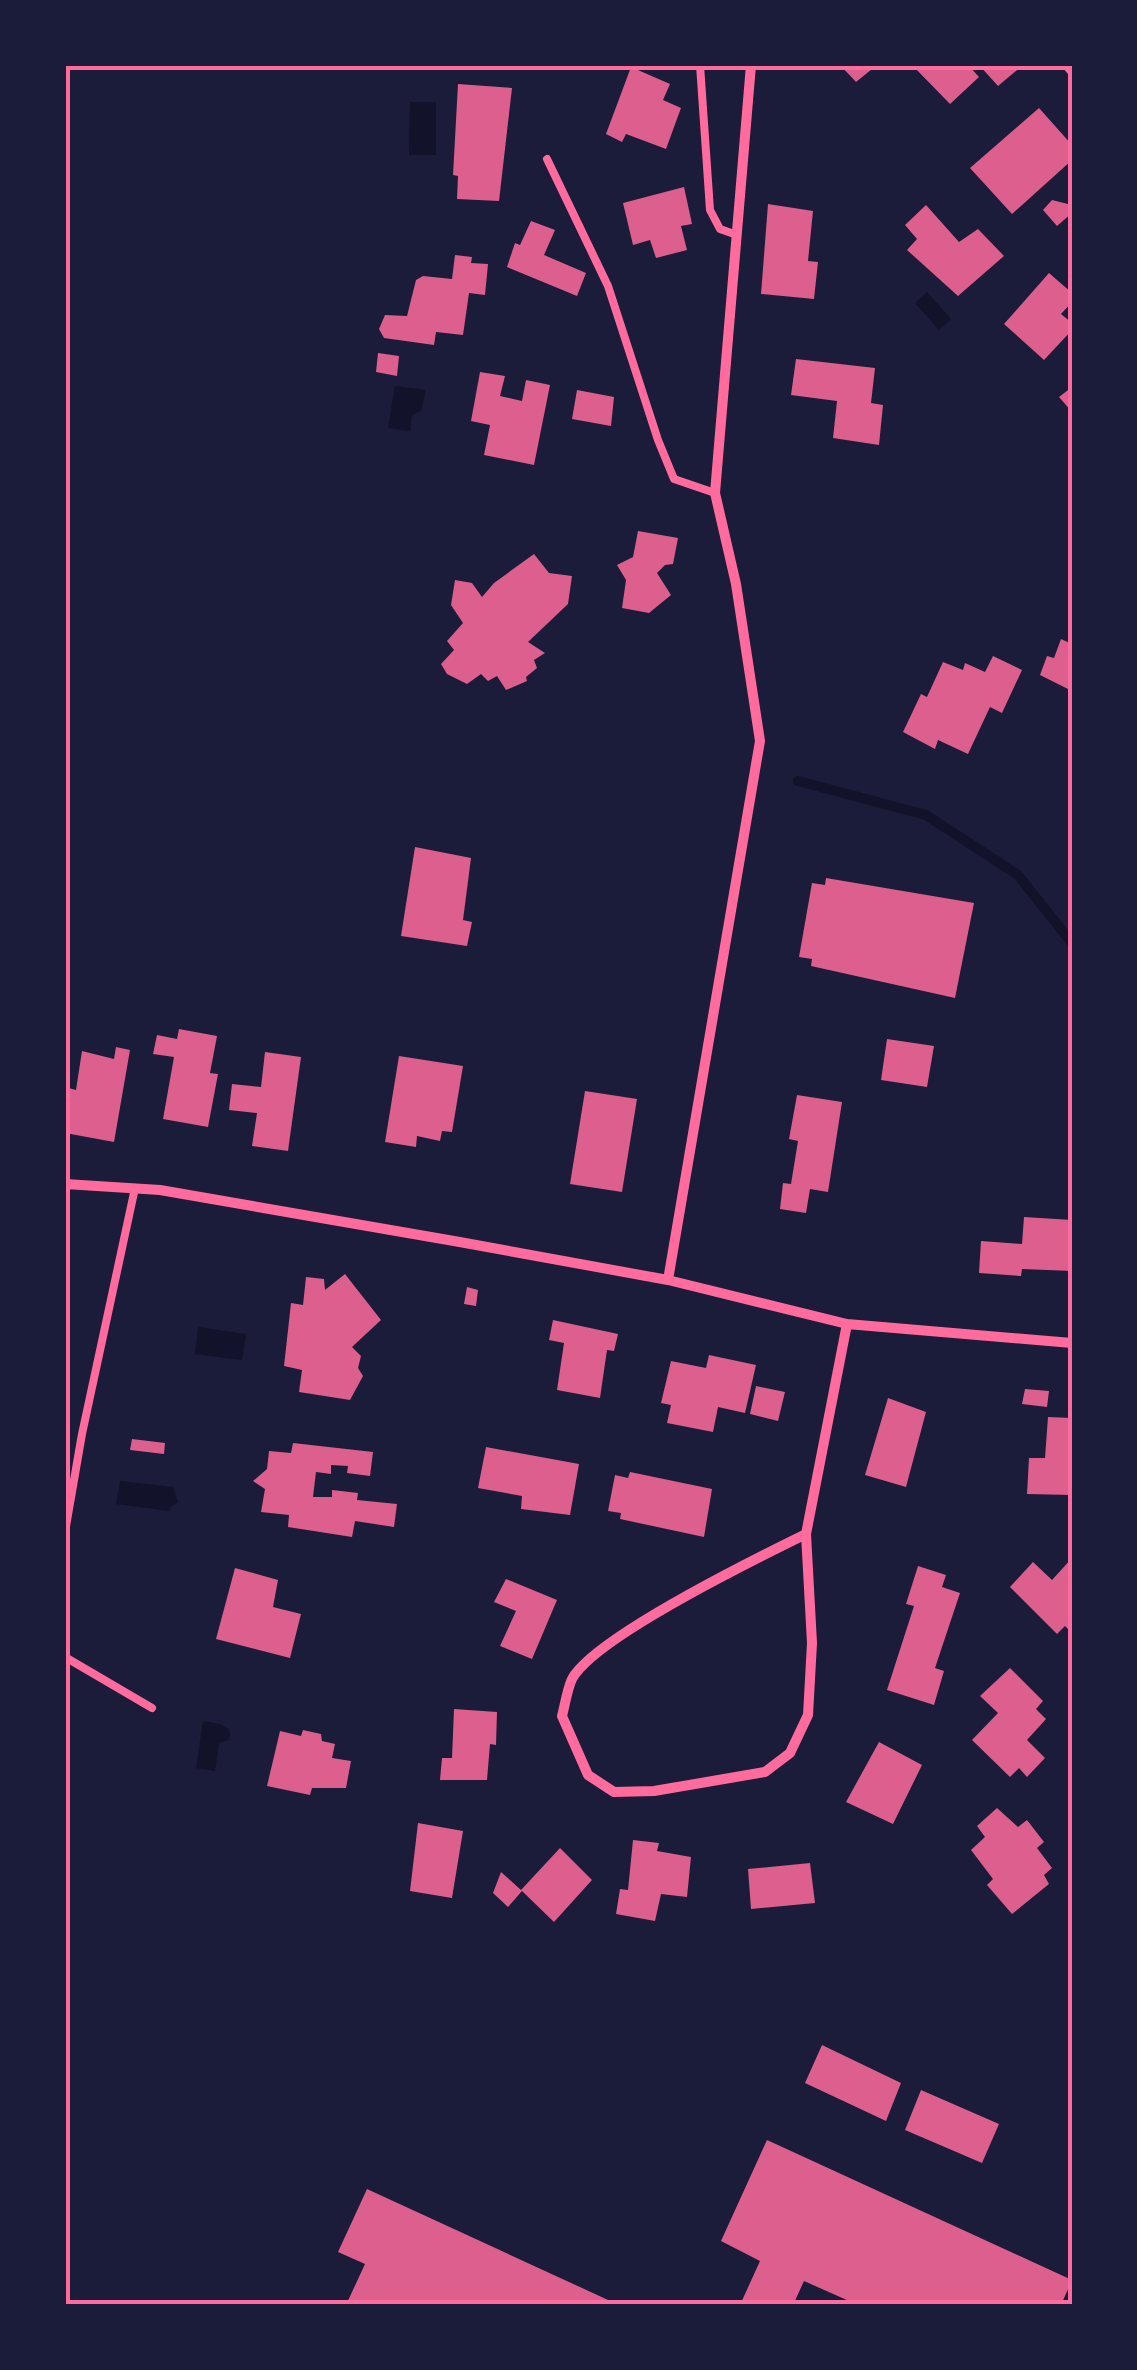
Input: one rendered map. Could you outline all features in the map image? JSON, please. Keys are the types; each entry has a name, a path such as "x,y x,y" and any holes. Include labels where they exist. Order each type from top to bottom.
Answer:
{"street":[{"path":"668,1280 760,741 736,584 715,493 751,65"},
{"path":"1067,65 1072,71"},
{"path":"65,1184 160,1190 668,1280 847,1324 1072,1343"},
{"path":"806,1534 739,1567 606,1646 573,1678 562,1716 588,1775 614,1792 654,1791 765,1772 790,1753 808,1716 812,1644 806,1534 847,1324"}],"lane":[{"path":"700,65 710,210 720,229 737,234"},
{"path":"548,158 608,286 674,480 715,493"},
{"path":"65,1532 134,1188"},
{"path":"65,1657 152,1708"}],"shaded area":[{"path":"410,102 436,102 436,155 409,155"},
{"path":"927,292 951,319 939,330 915,303"},
{"path":"395,386 426,390 421,411 412,415 410,431 388,428"},
{"path":"198,1327 246,1334 242,1360 195,1354"},
{"path":"120,1481 173,1487 178,1502 170,1511 116,1504"},
{"path":"203,1721 229,1729 228,1740 219,1743 215,1771 196,1768"}],"building":[{"path":"840,65 877,65 856,82"},
{"path":"912,65 968,65 979,77 950,104"},
{"path":"979,65 1023,65 998,86"},
{"path":"631,67 670,84 663,100 681,108 666,149 626,134 622,142 606,134"},
{"path":"458,84 512,88 499,201 457,199 458,176 453,175"},
{"path":"1039,108 1072,145 1072,160 1012,214 970,168"},
{"path":"684,187 692,224 681,226 687,250 656,258 650,240 633,245 623,203"},
{"path":"1052,200 1072,205 1072,213 1057,226 1043,210"},
{"path":"768,204 813,211 808,261 818,262 814,299 761,294"},
{"path":"926,205 959,242 978,229 1004,256 958,296 907,250 917,239 905,225"},
{"path":"531,221 555,230 544,255 586,273 577,296 507,267 515,243 520,245"},
{"path":"455,255 472,257 471,263 488,264 485,295 469,293 463,335 436,332 434,345 384,338 379,329 385,315 407,316 416,280 423,276 452,279"},
{"path":"1049,273 1072,293 1072,302 1061,314 1072,323 1072,330 1044,360 1004,324"},
{"path":"378,353 399,356 397,376 376,372"},
{"path":"796,359 875,368 871,403 883,405 879,445 833,438 837,401 791,395"},
{"path":"480,372 505,376 500,396 522,401 526,380 550,385 534,465 484,455 490,425 471,421"},
{"path":"1072,387 1072,412 1059,397"},
{"path":"577,390 614,397 611,426 572,419"},
{"path":"638,531 678,538 673,564 665,565 657,573 671,595 649,613 622,608 626,580 617,565 633,557"},
{"path":"534,554 549,573 572,576 568,604 528,642 545,653 534,660 537,668 526,677 527,681 506,690 497,676 488,681 481,674 467,684 447,674 441,664 454,650 447,641 463,623 451,605 455,580 472,583 482,597 494,583"},
{"path":"1061,639 1072,644 1072,691 1040,675 1047,656 1054,658"},
{"path":"993,656 1022,670 1002,713 990,707 968,754 938,740 935,749 903,732 921,694 927,697 943,662 963,670 965,663 985,672"},
{"path":"415,847 471,858 463,920 472,922 467,946 401,936"},
{"path":"826,878 974,903 955,998 811,966 812,959 799,957 812,883 825,885"},
{"path":"179,1029 217,1036 210,1073 218,1074 208,1127 163,1119 174,1057 153,1054 157,1035 177,1039"},
{"path":"887,1039 934,1046 927,1087 881,1080"},
{"path":"116,1047 130,1050 114,1142 65,1133 65,1087 76,1090 82,1051 114,1059"},
{"path":"265,1052 301,1057 288,1151 252,1146 257,1113 229,1110 232,1084 261,1087"},
{"path":"399,1056 463,1066 452,1132 442,1131 440,1141 417,1136 416,1147 385,1142"},
{"path":"585,1091 637,1099 622,1192 570,1184"},
{"path":"797,1095 842,1102 828,1192 810,1189 806,1213 780,1209 783,1183 791,1184 798,1141 789,1139"},
{"path":"1024,1217 1072,1220 1072,1271 1022,1269 1021,1276 979,1273 981,1241 1022,1244"},
{"path":"345,1274 381,1320 352,1347 361,1356 358,1368 363,1376 350,1400 299,1392 302,1370 284,1366 291,1303 303,1305 306,1277 324,1279 325,1290"},
{"path":"467,1287 478,1290 476,1306 464,1304"},
{"path":"553,1320 618,1334 614,1351 607,1350 600,1398 557,1390 564,1343 549,1340"},
{"path":"709,1355 756,1365 745,1413 718,1407 713,1432 667,1423 671,1405 661,1403 671,1361 706,1368"},
{"path":"756,1386 785,1392 778,1421 750,1414"},
{"path":"1025,1389 1049,1391 1047,1407 1022,1404"},
{"path":"888,1398 926,1412 906,1487 865,1475"},
{"path":"1048,1417 1072,1418 1072,1495 1027,1494 1029,1458 1045,1458"},
{"path":"132,1439 165,1443 164,1454 130,1450"},
{"path":"293,1443 373,1452 370,1476 347,1473 348,1466 331,1465 331,1474 316,1472 313,1497 332,1497 332,1490 358,1493 357,1500 397,1504 394,1527 355,1521 352,1537 288,1527 289,1515 261,1512 265,1489 253,1481 267,1469 269,1451 291,1453"},
{"path":"486,1447 579,1464 570,1515 521,1509 522,1496 478,1488"},
{"path":"630,1472 712,1489 704,1537 620,1519 621,1513 608,1511 615,1475 628,1478"},
{"path":"1072,1558 1072,1633 1065,1626 1057,1634 1010,1587 1033,1562 1052,1580"},
{"path":"918,1566 946,1575 942,1587 960,1593 935,1668 944,1671 934,1705 887,1690 914,1606 906,1604"},
{"path":"235,1568 278,1580 273,1607 301,1614 290,1658 216,1639"},
{"path":"506,1579 557,1600 532,1659 500,1646 516,1611 494,1602"},
{"path":"1010,1668 1043,1701 1036,1709 1046,1719 1027,1740 1045,1758 1027,1777 1019,1768 1010,1777 972,1740 998,1713 980,1696"},
{"path":"454,1709 497,1712 496,1745 490,1744 487,1780 440,1780 442,1758 452,1758"},
{"path":"303,1730 321,1734 322,1741 335,1744 332,1758 351,1761 346,1788 312,1788 310,1795 267,1786 280,1731 301,1736"},
{"path":"879,1742 922,1765 893,1824 846,1802"},
{"path":"997,1808 1018,1827 1027,1820 1044,1842 1037,1848 1052,1868 1044,1875 1049,1884 1012,1914 987,1885 993,1879 971,1850 985,1837 977,1826"},
{"path":"418,1823 463,1831 452,1898 410,1891"},
{"path":"633,1840 659,1843 657,1851 691,1857 687,1897 661,1894 655,1921 616,1914 620,1889 628,1890"},
{"path":"560,1848 592,1880 554,1922 522,1891 508,1907 493,1893 501,1872 521,1890"},
{"path":"810,1863 815,1903 751,1909 748,1869"},
{"path":"822,2045 901,2083 886,2121 805,2083"},
{"path":"921,2090 999,2124 982,2163 905,2130"},
{"path":"767,2140 1072,2280 1061,2305 858,2305 804,2281 793,2305 740,2305 760,2261 721,2241"},
{"path":"367,2189 619,2305 346,2305 365,2264 338,2252"}],"waterway":[{"path":"798,781 926,815 1018,875 1072,943"}]}
